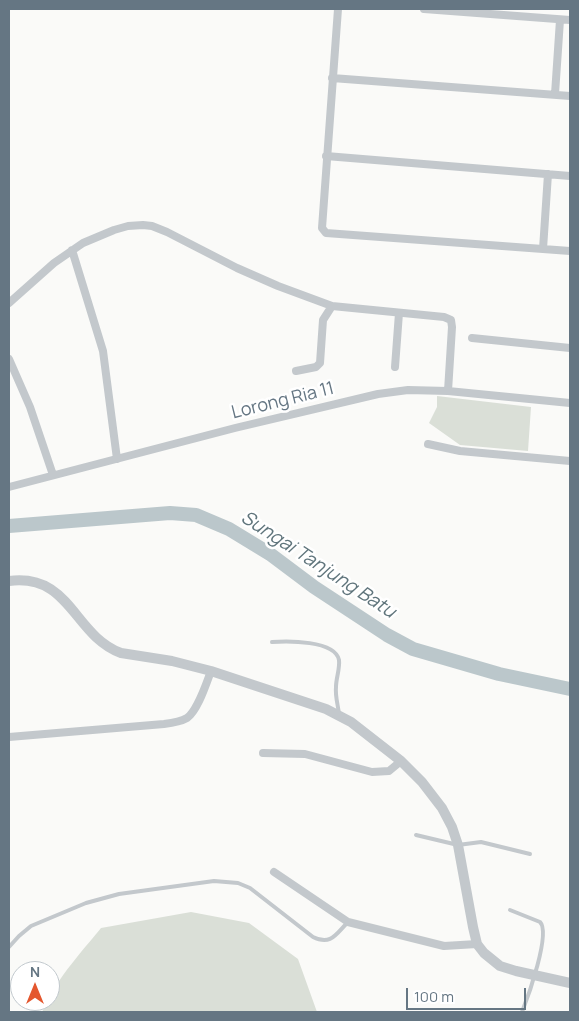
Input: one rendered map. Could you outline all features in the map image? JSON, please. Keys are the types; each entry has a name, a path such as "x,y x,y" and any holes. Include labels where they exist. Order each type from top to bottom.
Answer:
{"street":[{"path":"338,9 321,223 326,233 570,251"},
{"path":"424,9 570,20"},
{"path":"555,94 560,20"},
{"path":"332,78 570,96"},
{"path":"326,156 570,176"},
{"path":"543,249 548,174"},
{"path":"9,303 54,263 83,243 128,226 152,226 237,268 332,306 444,317 451,320 448,390"},
{"path":"72,250 103,351 117,459"},
{"path":"296,370 316,367 320,364 323,320 332,306"},
{"path":"395,367 399,313"},
{"path":"472,338 570,348"},
{"path":"9,359 30,407 53,475"},
{"name":"Lorong Ria 11","path":"9,487 244,426 378,394 408,390 448,390 570,403"},
{"path":"428,444 460,451 570,461"},
{"path":"9,581 32,581 44,584 54,590 65,600 98,640 113,650 172,661 211,671 308,703 351,722 401,762 434,795 449,820 458,844 477,944 489,959 500,966 570,983"},
{"path":"9,737 180,721 189,717 195,710 211,671"},
{"path":"263,753 305,754 372,772 389,771 401,762"},
{"path":"274,872 348,922 444,946 477,944"}],"lane":[{"path":"272,642 295,641 311,643 327,648 337,655 339,662 336,689 340,716"},
{"path":"416,835 458,844 481,842 530,854"},
{"path":"9,948 31,926 86,903 119,894 214,881 238,883 250,888 312,937 319,940 327,941 348,922"},
{"path":"510,910 540,922 544,929 536,976 522,1012"}],"shaded area":[{"path":"437,396 531,407 528,451 460,445 429,423 437,407"},
{"path":"191,912 249,923 298,959 317,1012 42,1012 60,1011 60,979 101,928"}],"waterway":[{"name":"Sungai Tanjung Batu","path":"9,526 170,513 196,515 229,529 270,554 314,587 387,635 413,649 499,674 570,689"}]}
